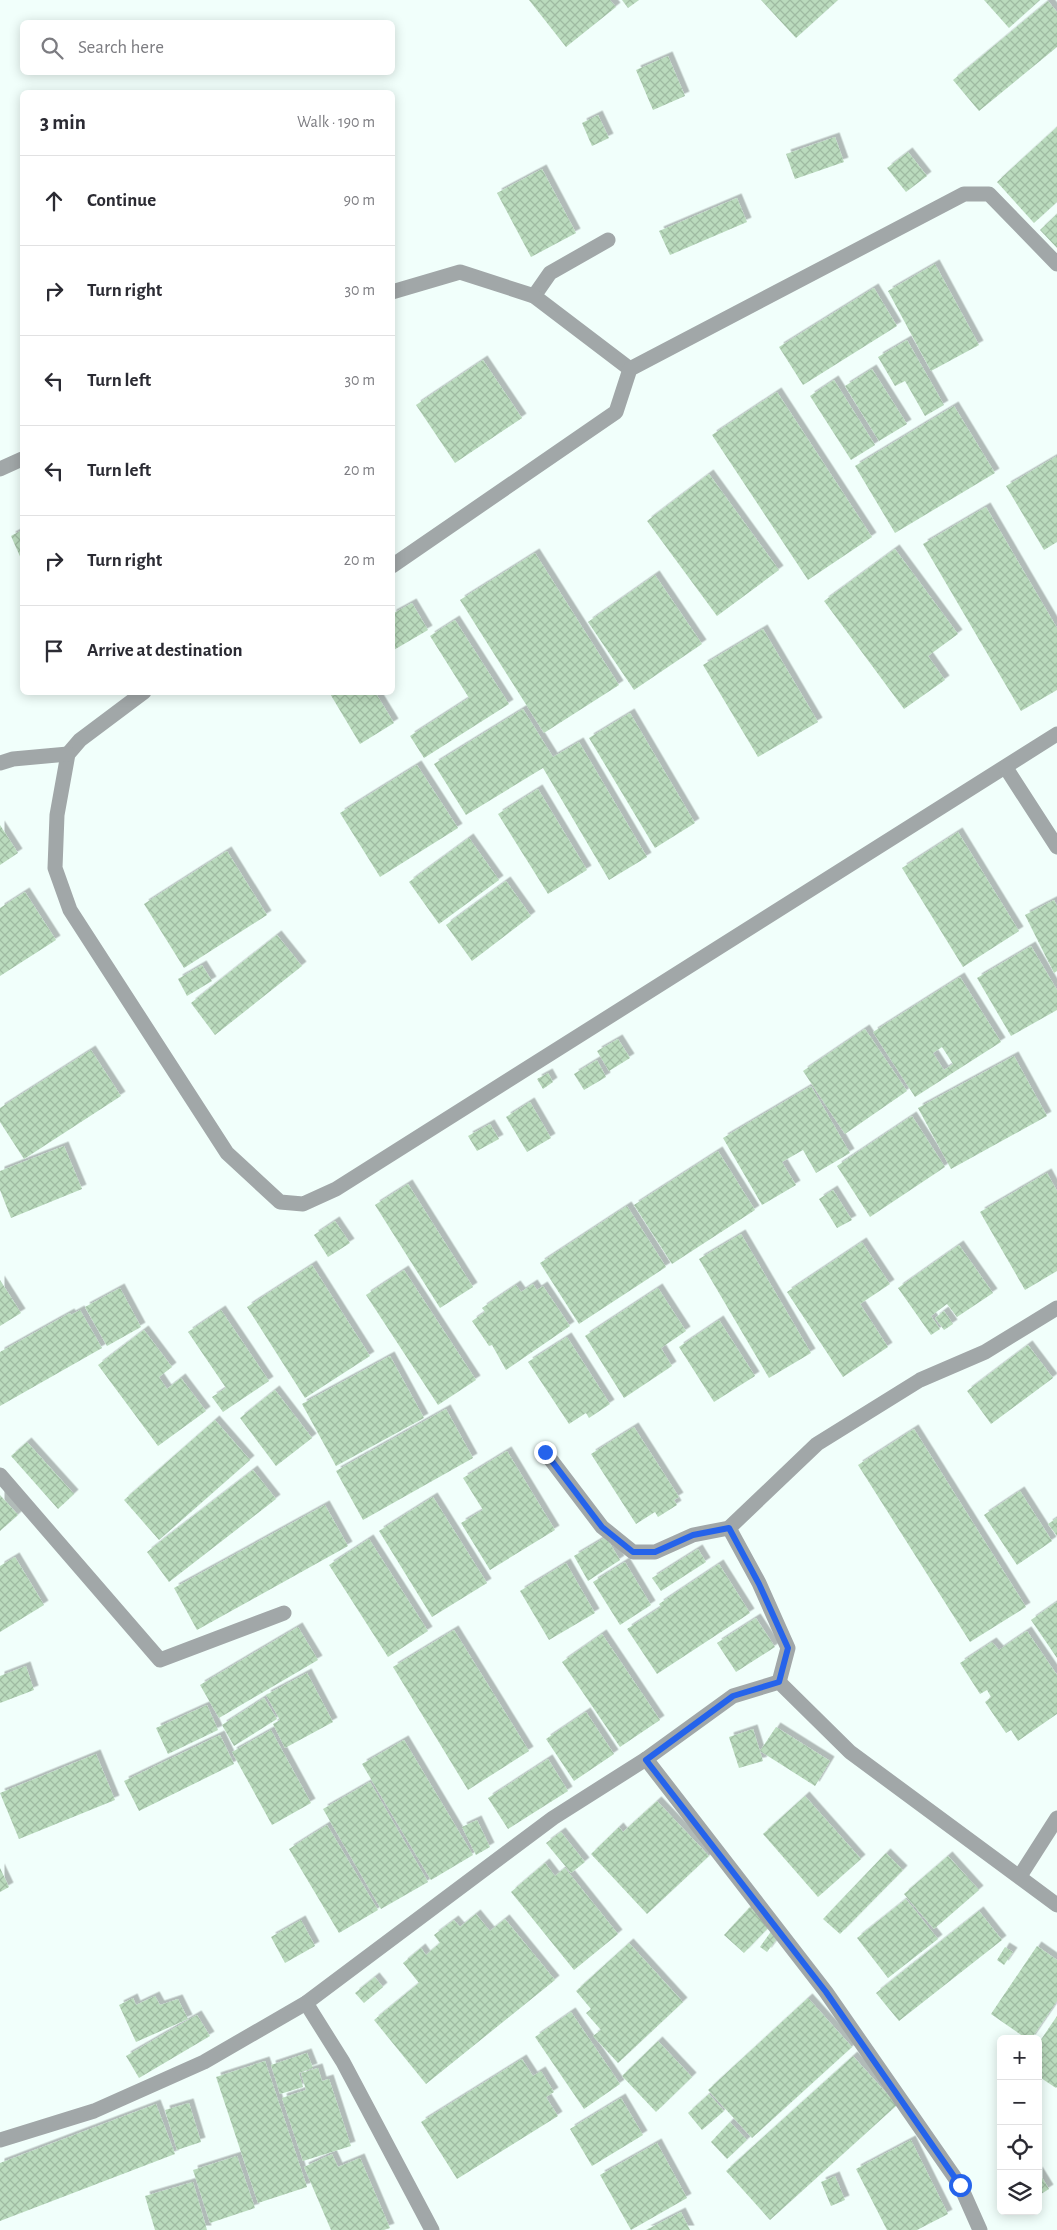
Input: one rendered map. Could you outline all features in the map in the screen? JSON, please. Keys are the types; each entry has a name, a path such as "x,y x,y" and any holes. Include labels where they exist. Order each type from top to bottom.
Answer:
{"street":[{"path":"395,564 616,412 630,369 964,194 989,194 1057,264"},
{"path":"534,296 550,272 608,240"},
{"path":"395,291 460,272 534,296 630,369"},
{"path":"0,469 20,459"},
{"path":"140,695 80,740 68,754 57,816 54,868 70,910 227,1153 280,1202 303,1204 336,1189 1006,768 1057,734"},
{"path":"0,763 13,759 68,754"},
{"path":"1006,768 1057,847"},
{"path":"545,1452 602,1527 633,1552 655,1552 693,1535 729,1528 817,1444 920,1380 985,1352 1057,1308"},
{"path":"0,1475 160,1660 284,1613"},
{"path":"729,1528 759,1584 788,1648 779,1682"},
{"path":"0,2140 94,2111 204,2062 306,2003 553,1818 646,1760 733,1696 779,1682"},
{"path":"779,1682 850,1752 1057,1905"},
{"path":"646,1760 826,1992 960,2185 980,2230"},
{"path":"1020,1876 1057,1818"},
{"path":"306,2003 343,2062 432,2230"}],"building":[{"path":"529,0 610,0 616,7 566,47"},
{"path":"622,0 639,0 628,8"},
{"path":"761,0 838,0 796,38"},
{"path":"984,0 1040,0 1009,28"},
{"path":"1048,1 1057,12 1057,47 979,111 953,80"},
{"path":"668,56 685,96 653,110 636,70"},
{"path":"598,115 609,138 592,146 582,123"},
{"path":"1057,127 1057,202 1034,223 997,182"},
{"path":"835,137 844,162 795,179 786,154"},
{"path":"908,152 927,176 906,192 887,168"},
{"path":"542,169 576,233 531,257 497,193"},
{"path":"737,198 747,222 670,255 659,231"},
{"path":"1057,214 1057,248 1040,230"},
{"path":"935,264 979,345 931,371 888,291"},
{"path":"874,288 897,326 803,385 779,347"},
{"path":"907,340 944,405 925,416 905,381 895,386 878,357"},
{"path":"483,360 522,418 455,463 416,405"},
{"path":"872,369 907,424 879,441 845,386"},
{"path":"834,380 875,445 851,460 810,396"},
{"path":"777,392 872,537 808,580 712,435"},
{"path":"954,406 995,473 895,533 855,466"},
{"path":"1057,456 1057,542 1044,550 1006,486"},
{"path":"709,474 779,570 717,616 647,521"},
{"path":"986,507 1057,628 1057,690 1021,711 923,544"},
{"path":"20,531 20,556 11,536"},
{"path":"895,549 958,634 928,656 945,680 904,709 824,601"},
{"path":"535,553 619,685 544,733 460,600"},
{"path":"655,575 702,644 634,690 588,622"},
{"path":"412,603 428,630 395,649 395,612"},
{"path":"455,620 509,704 424,758 410,736 469,698 430,636"},
{"path":"763,629 818,722 758,757 703,665"},
{"path":"331,695 377,695 394,723 360,744"},
{"path":"523,709 553,757 579,742 647,857 609,880 543,768 466,815 434,764"},
{"path":"630,713 695,823 655,848 589,738"},
{"path":"417,765 458,828 380,877 340,813"},
{"path":"538,789 587,870 548,894 498,814"},
{"path":"0,825 18,853 0,865"},
{"path":"958,832 1019,931 963,967 902,868"},
{"path":"469,838 499,880 439,924 409,882"},
{"path":"227,851 267,915 184,968 144,904"},
{"path":"506,881 531,916 472,961 446,925"},
{"path":"25,892 56,940 0,976 0,908"},
{"path":"1054,900 1057,906 1057,971 1054,973 1025,915"},
{"path":"277,935 302,966 215,1035 191,1003"},
{"path":"1031,946 1057,990 1057,1010 1011,1036 977,978"},
{"path":"202,965 212,981 187,996 178,979"},
{"path":"960,977 1001,1042 915,1097 873,1032","holes":["942,1047 953,1064 944,1070 933,1053"]},
{"path":"865,1029 907,1091 845,1134 803,1071"},
{"path":"618,1039 630,1058 609,1071 597,1051"},
{"path":"91,1050 121,1096 24,1159 0,1122 0,1108"},
{"path":"1014,1056 1047,1116 951,1169 918,1108"},
{"path":"597,1060 606,1077 584,1090 574,1074"},
{"path":"548,1073 553,1082 543,1089 537,1079"},
{"path":"811,1086 850,1153 816,1173 803,1150 782,1162 796,1185 762,1205 723,1138"},
{"path":"530,1102 551,1138 527,1152 506,1117"},
{"path":"912,1116 945,1167 870,1217 837,1166"},
{"path":"490,1124 499,1139 477,1151 468,1136"},
{"path":"64,1146 82,1189 11,1218 0,1190 0,1171"},
{"path":"718,1151 755,1210 672,1264 634,1205"},
{"path":"1047,1173 1057,1191 1057,1271 1025,1290 980,1212"},
{"path":"408,1184 473,1287 440,1308 375,1205"},
{"path":"833,1190 852,1220 837,1228 819,1199"},
{"path":"627,1206 666,1267 579,1324 540,1263"},
{"path":"335,1221 350,1243 328,1257 314,1235"},
{"path":"741,1234 811,1353 769,1378 699,1259"},
{"path":"862,1242 890,1284 860,1304 888,1347 843,1377 787,1292"},
{"path":"959,1245 993,1293 957,1317 947,1304 931,1316 940,1329 931,1335 898,1288"},
{"path":"312,1265 370,1356 305,1398 247,1307"},
{"path":"404,1270 476,1380 438,1405 366,1295"},
{"path":"0,1280 21,1313 0,1326"},
{"path":"533,1284 537,1290 543,1286 570,1326 506,1370 492,1345 489,1346 472,1321 485,1312 482,1308 516,1285 521,1292"},
{"path":"120,1288 141,1327 107,1346 85,1307"},
{"path":"658,1288 686,1331 661,1348 672,1366 624,1398 585,1336"},
{"path":"80,1310 102,1348 0,1406 0,1352 70,1313 71,1315"},
{"path":"221,1310 269,1381 223,1412 212,1397 226,1388 188,1332"},
{"path":"944,1311 953,1324 944,1330 935,1318"},
{"path":"719,1320 755,1376 714,1402 679,1347"},
{"path":"144,1330 172,1367 159,1377 167,1389 181,1378 206,1411 158,1446 98,1365"},
{"path":"567,1337 610,1404 589,1418 586,1413 569,1424 528,1362"},
{"path":"1028,1345 1053,1378 991,1424 967,1391"},
{"path":"390,1356 424,1418 336,1466 302,1404"},
{"path":"275,1390 312,1438 276,1466 240,1418"},
{"path":"446,1409 473,1458 363,1520 336,1471"},
{"path":"215,1420 250,1460 159,1540 124,1500"},
{"path":"634,1427 679,1497 674,1500 677,1505 658,1517 655,1512 636,1524 591,1454"},
{"path":"914,1429 1026,1607 970,1642 858,1465"},
{"path":"27,1442 74,1494 58,1509 11,1456"},
{"path":"507,1451 555,1530 490,1570 461,1523 483,1510 463,1478"},
{"path":"253,1470 276,1499 169,1582 147,1552"},
{"path":"1020,1491 1052,1541 1017,1565 984,1515"},
{"path":"0,1495 18,1515 0,1531"},
{"path":"433,1497 487,1583 432,1617 379,1531"},
{"path":"325,1505 348,1546 197,1630 174,1588"},
{"path":"1057,1518 1057,1536 1048,1524"},
{"path":"606,1537 620,1560 588,1581 574,1556"},
{"path":"369,1539 428,1631 388,1657 329,1565"},
{"path":"698,1549 706,1562 661,1591 652,1578"},
{"path":"15,1557 44,1605 0,1632 0,1566"},
{"path":"625,1562 651,1605 620,1625 593,1582"},
{"path":"566,1563 595,1613 549,1640 520,1591"},
{"path":"719,1564 750,1613 657,1674 627,1629 661,1607 659,1604"},
{"path":"1057,1602 1057,1658 1031,1620"},
{"path":"756,1618 775,1647 736,1672 717,1643"},
{"path":"298,1627 318,1660 219,1718 200,1685"},
{"path":"454,1630 529,1751 468,1790 393,1667"},
{"path":"1027,1631 1057,1675 1057,1714 1018,1741 1011,1730 1006,1733 985,1702 991,1697 987,1690 980,1694 960,1663 992,1642 999,1650"},
{"path":"602,1634 660,1720 620,1747 562,1662"},
{"path":"26,1666 34,1690 0,1703 0,1676"},
{"path":"307,1673 333,1722 285,1748 273,1724 280,1720 266,1695"},
{"path":"264,1698 277,1719 234,1746 222,1725"},
{"path":"207,1705 218,1730 168,1754 156,1728"},
{"path":"586,1712 614,1754 574,1781 546,1739"},
{"path":"776,1727 830,1761 815,1786 760,1751"},
{"path":"753,1729 763,1761 739,1768 729,1737"},
{"path":"271,1730 311,1803 272,1825 232,1752"},
{"path":"220,1735 234,1764 139,1811 124,1781"},
{"path":"404,1740 473,1855 431,1880 362,1764"},
{"path":"96,1754 115,1800 19,1839 0,1793"},
{"path":"548,1759 568,1791 508,1829 488,1798"},
{"path":"370,1782 428,1882 381,1909 323,1809"},
{"path":"805,1796 861,1859 818,1897 763,1834"},
{"path":"657,1801 709,1856 647,1914 591,1854 619,1827 623,1832"},
{"path":"477,1820 490,1847 476,1855 462,1827"},
{"path":"327,1825 378,1910 339,1933 289,1849"},
{"path":"561,1832 585,1862 571,1873 546,1843"},
{"path":"886,1853 903,1870 840,1934 823,1919"},
{"path":"948,1856 979,1890 934,1929 904,1894"},
{"path":"545,1863 555,1876 565,1868 618,1934 574,1970 511,1892"},
{"path":"0,1868 9,1887 0,1892"},
{"path":"906,1899 938,1939 888,1978 857,1938"},
{"path":"750,1907 770,1926 744,1953 724,1935"},
{"path":"979,1911 1002,1940 899,2021 876,1993"},
{"path":"476,1914 490,1931 505,1919 555,1980 426,2084 374,2020 419,1983 403,1963 421,1948 426,1955 440,1943 434,1935 454,1920 460,1927"},
{"path":"301,1920 315,1946 285,1963 271,1937"},
{"path":"772,1930 779,1936 767,1952 760,1947"},
{"path":"629,1943 683,2002 618,2063 593,2036 601,2030 586,2013 591,2009 576,1991"},
{"path":"1037,1946 1057,1960 1057,2001 1034,2035 1021,2035 991,2014"},
{"path":"1005,1947 1013,1952 1004,1965 997,1960"},
{"path":"375,1977 383,1987 364,2003 355,1993"},
{"path":"155,1996 160,2005 178,1999 188,2019 136,2042 119,2005 133,1998 136,2005"},
{"path":"808,1998 852,2047 752,2138 708,2090"},
{"path":"571,2012 620,2084 584,2109 535,2037"},
{"path":"197,2015 210,2036 139,2078 126,2056"},
{"path":"1057,2016 1056,2088 1042,2079 1042,2038"},
{"path":"658,2041 692,2077 656,2112 622,2076"},
{"path":"307,2053 313,2068 299,2073 303,2087 280,2094 271,2065"},
{"path":"853,2056 897,2105 770,2220 726,2171"},
{"path":"522,2059 533,2076 541,2071 554,2092 546,2097 558,2116 457,2179 421,2122"},
{"path":"265,2061 307,2187 258,2203 216,2077"},
{"path":"318,2068 322,2081 329,2079 351,2146 303,2161 282,2098 306,2090 301,2073"},
{"path":"709,2094 724,2111 702,2130 688,2113"},
{"path":"621,2098 643,2135 592,2166 570,2129"},
{"path":"189,2103 201,2142 177,2150 165,2110"},
{"path":"156,2104 175,2154 0,2221 0,2163"},
{"path":"730,2122 747,2140 727,2159 711,2142"},
{"path":"911,2140 948,2214 917,2230 887,2230 856,2169"},
{"path":"657,2143 687,2198 631,2230 600,2175"},
{"path":"332,2154 338,2167 360,2158 390,2228 384,2230 331,2230 304,2167"},
{"path":"237,2156 255,2208 210,2223 193,2170"},
{"path":"835,2176 845,2200 831,2206 821,2182"},
{"path":"1042,2178 1049,2189 1042,2193"},
{"path":"193,2182 207,2230 155,2230 145,2196"},
{"path":"681,2212 690,2230 646,2230"}],"route":[{"path":"545,1452 602,1527 633,1552 655,1552 693,1535 729,1528 759,1584 788,1648 779,1682 733,1696 646,1760 826,1992 960,2185"}]}
